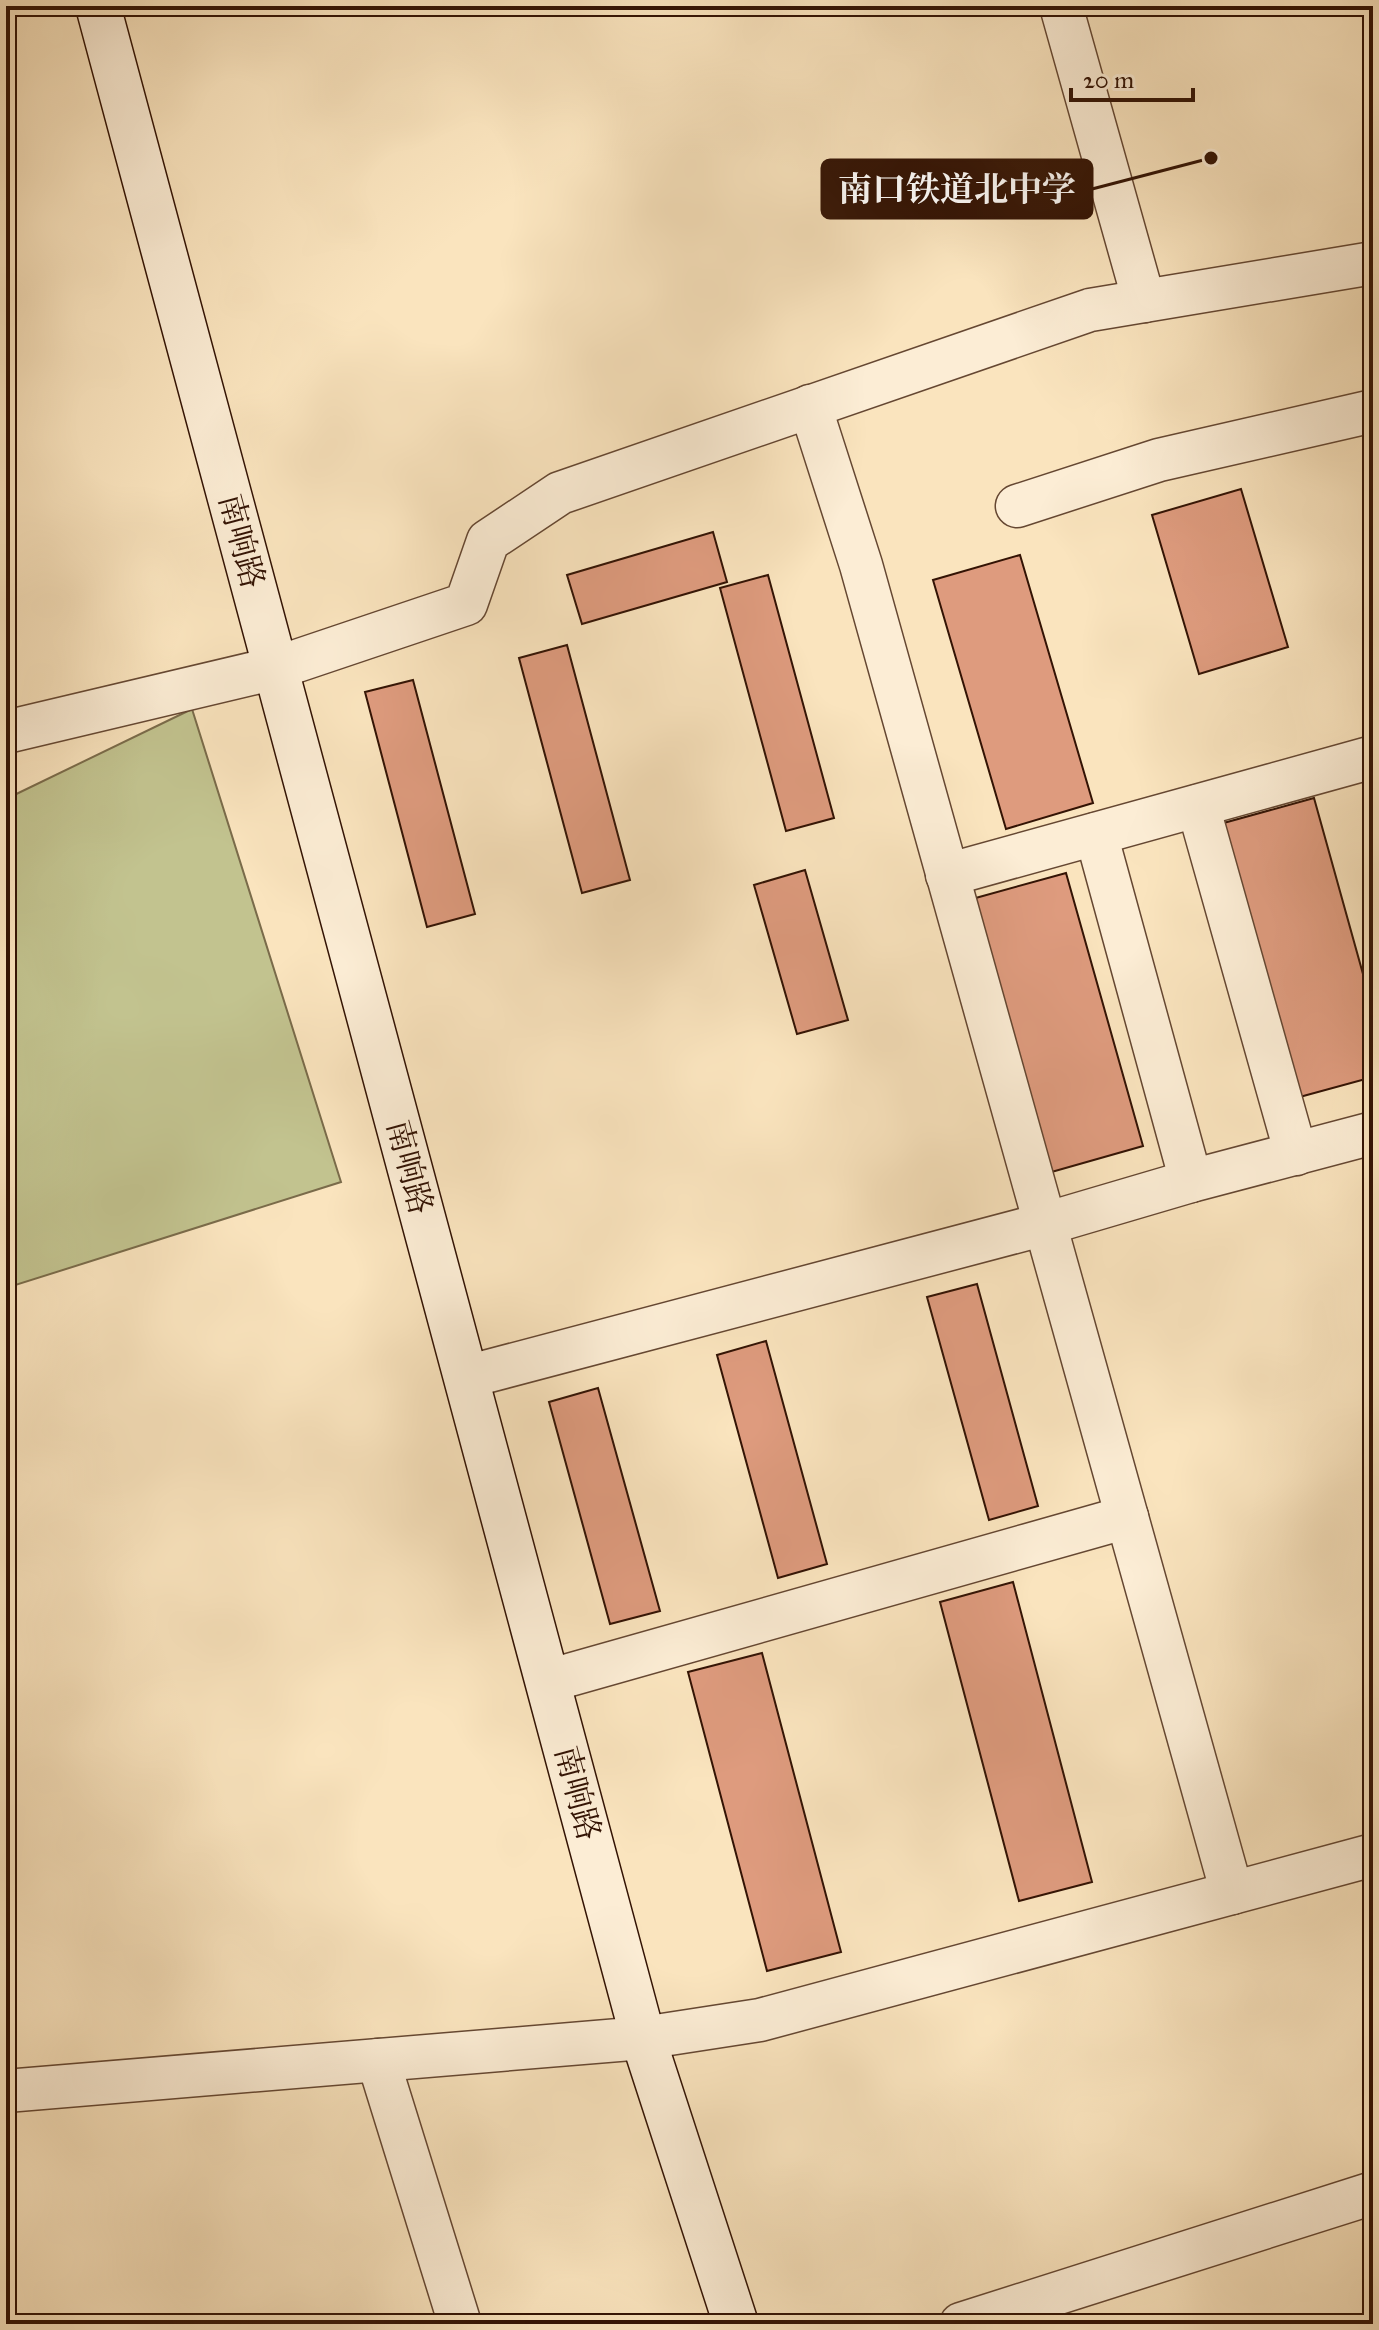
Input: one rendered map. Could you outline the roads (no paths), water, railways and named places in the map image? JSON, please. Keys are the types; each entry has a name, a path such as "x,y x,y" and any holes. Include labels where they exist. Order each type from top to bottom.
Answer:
{"street":[{"name":"南响路","path":"98,6 643,2038 736,2324"},
{"path":"1061,6 1144,301"},
{"path":"6,732 276,668 466,604 488,541 560,493 810,406 1090,310 1373,263"},
{"path":"810,406 861,565 1232,1893"},
{"path":"1017,506 1159,460 1373,411"},
{"path":"947,875 1373,757"},
{"path":"1198,806 1296,1154"},
{"path":"1096,834 1191,1181"},
{"path":"466,1377 1045,1224 1191,1181 1373,1133"},
{"path":"548,1681 1127,1517"},
{"path":"6,2091 643,2038 760,2020 1373,1855"},
{"path":"378,2060 460,2324"},
{"path":"961,2324 1373,2193"}],"place":[{"name":"南口铁道北中学","path":"1211,158"}]}
